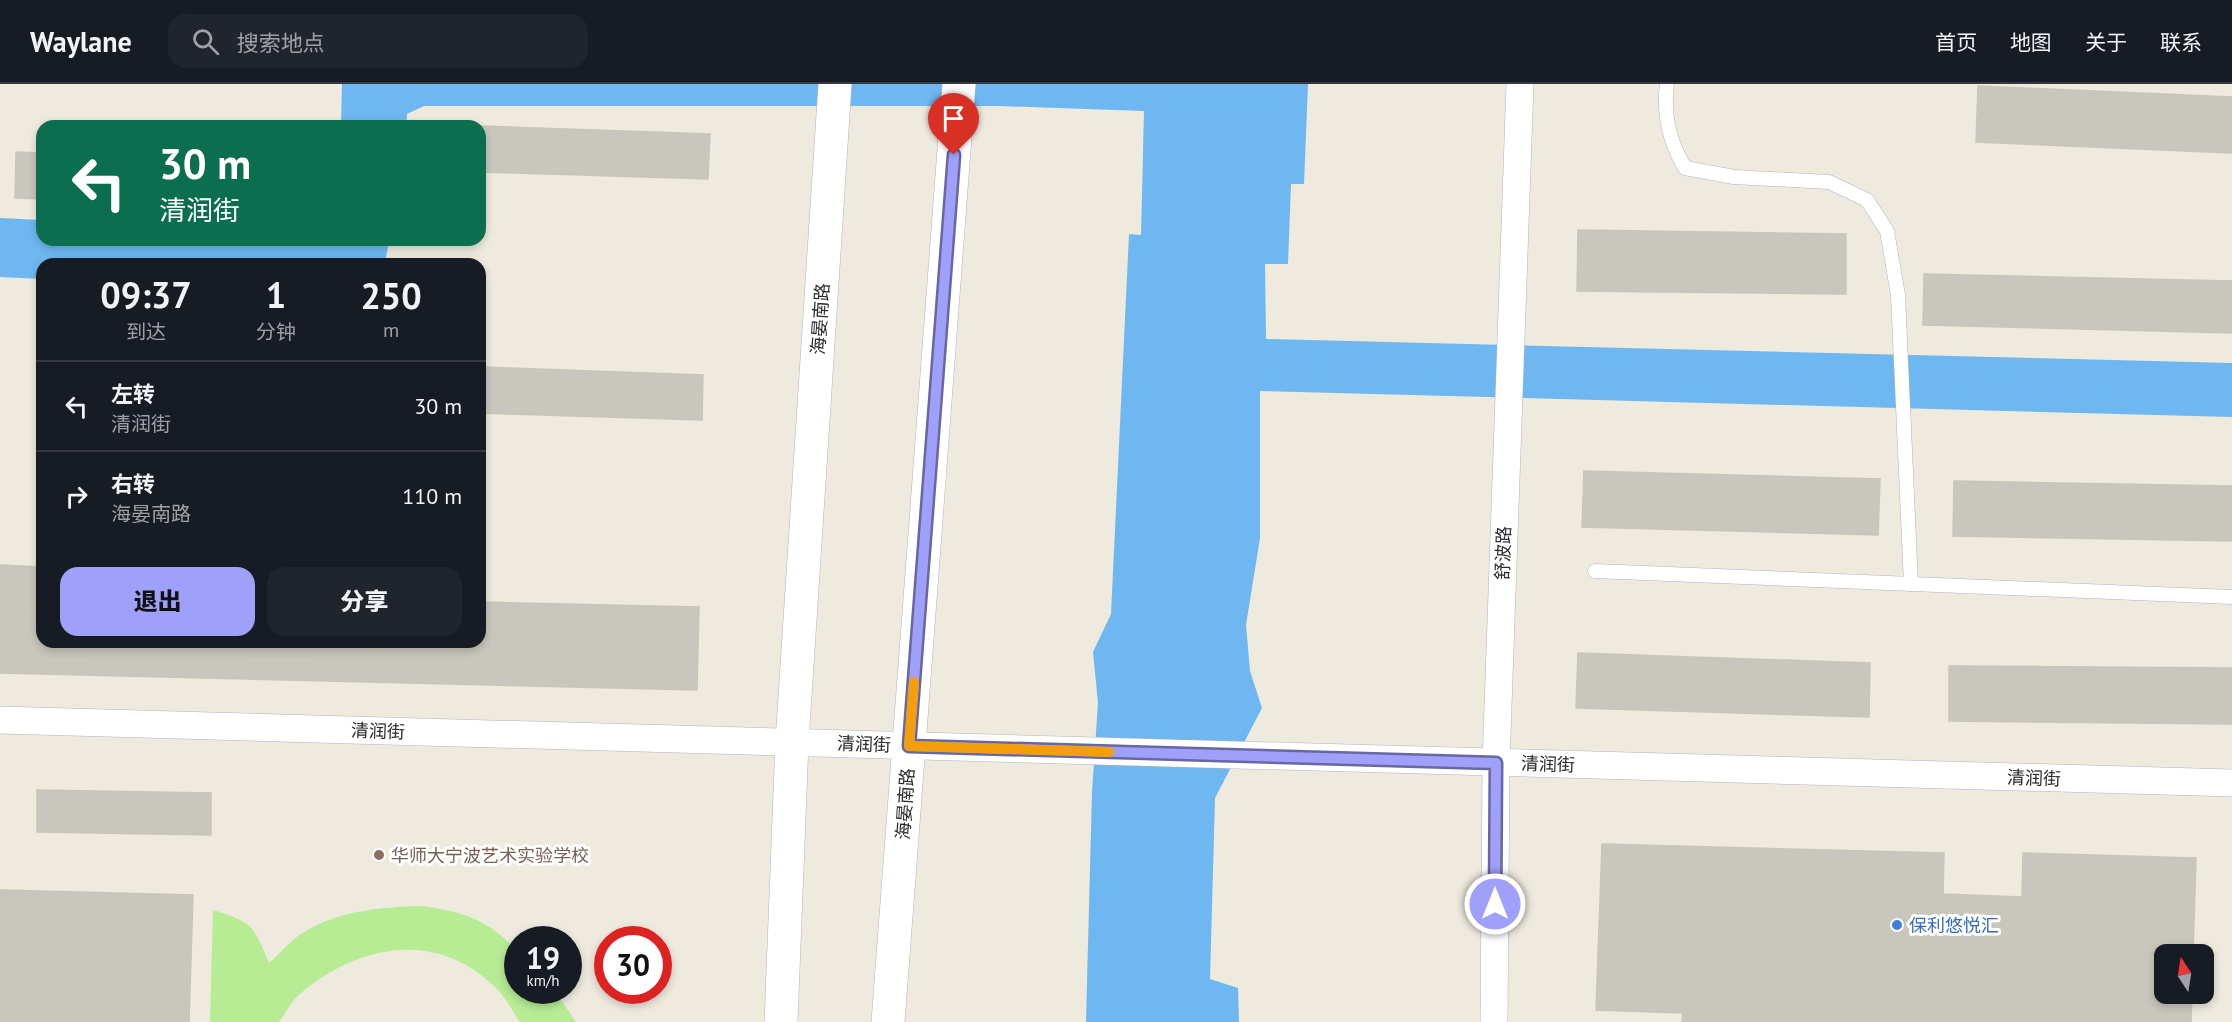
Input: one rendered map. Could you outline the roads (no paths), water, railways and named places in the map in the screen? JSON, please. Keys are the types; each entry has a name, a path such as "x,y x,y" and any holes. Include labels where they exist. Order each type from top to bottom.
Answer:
{"main road":[{"name":"海晏南路","path":"781,1022 792,742 835,84"},
{"name":"海晏南路","path":"888,1022 959,84"}],"street":[{"name":"舒波路","path":"1494,1022 1496,763 1520,84"},
{"name":"清润街","path":"0,720 2232,783"}],"lane":[{"path":"1667,84 1664,104 1671,145 1684,168 1734,177 1829,182 1867,200 1887,231 1898,295 1911,584"},
{"path":"1595,571 2232,597"}],"water":[{"path":"342,84 1308,84 1304,184 1291,184 1288,264 1265,264 1266,339 2232,363 2232,417 1260,391 1260,538 1246,625 1250,671 1262,708 1215,798 1210,979 1238,988 1239,1022 1086,1022 1092,792 1098,703 1093,652 1111,614 1129,234 1141,235 1144,111 999,106 424,106 407,114 406,120 341,120"},
{"path":"0,218 36,220 36,246 388,246 386,258 36,258 36,279 0,277"}],"place":[{"name":"华师大宁波艺术实验学校","path":"379,855"},
{"name":"保利悠悦汇","path":"1897,925"}]}
